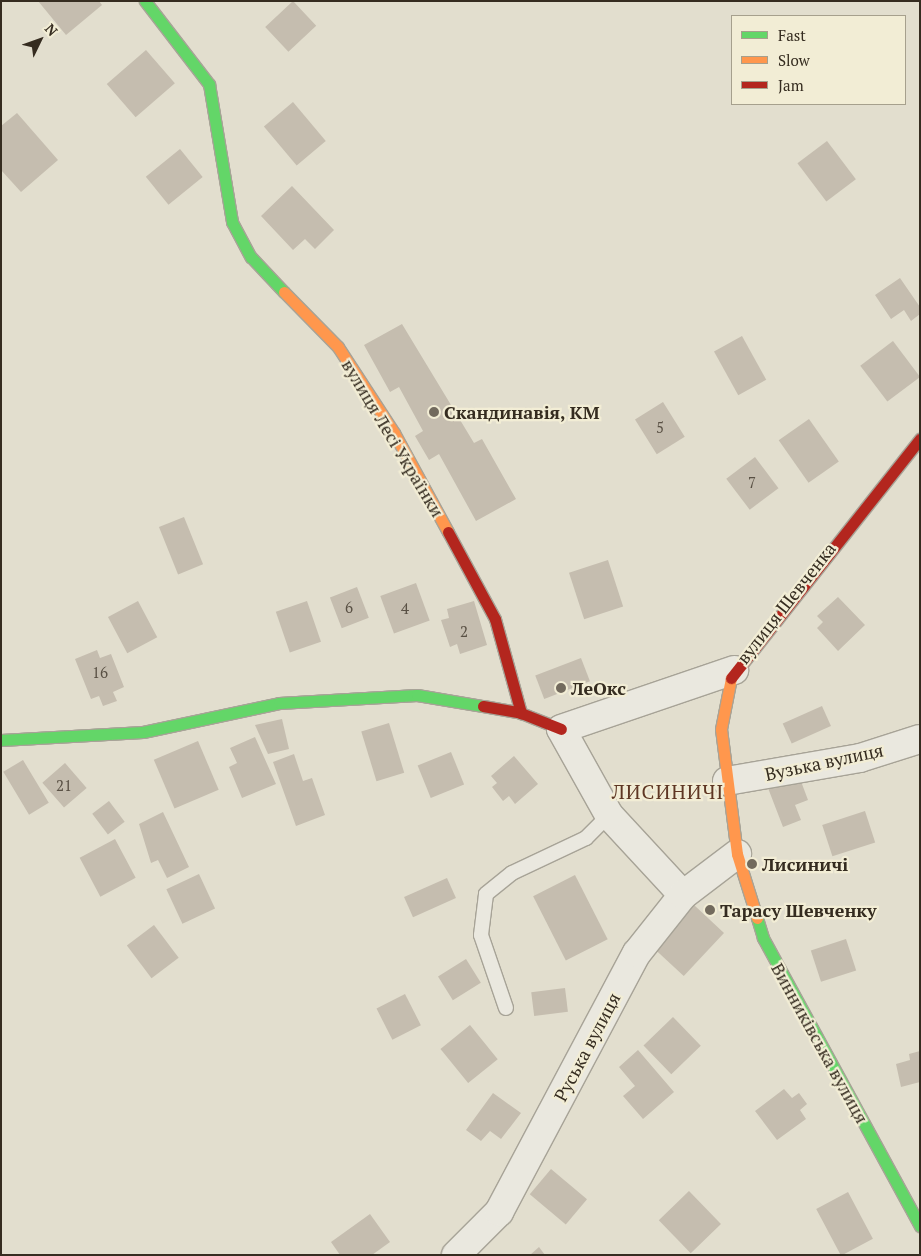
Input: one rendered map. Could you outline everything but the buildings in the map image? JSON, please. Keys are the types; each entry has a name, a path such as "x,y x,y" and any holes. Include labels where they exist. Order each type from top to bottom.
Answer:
{"street":[{"name":"вулиця Лесі Українки","path":"145,1 208,84 236,229 251,257 338,347 394,433 495,619 521,713"},
{"name":"вулиця Шевченка","path":"737,854 721,729 723,703 734,670 920,438"},
{"path":"561,729 734,670"},
{"path":"1,740 143,732 279,703 407,695 521,713 561,729 609,815 683,895"},
{"name":"Вузька вулиця","path":"727,782 860,758 920,739"},
{"name":"Руська вулиця","path":"456,1255 499,1212 638,953 683,895 737,854"},
{"name":"Винниківська вулиця","path":"737,854 763,938 920,1226"}],"lane":[{"path":"506,1008 481,935 486,894 512,873 586,838 609,815"}],"traffic: fast":[{"path":"145,1 209,84 232,222 251,257 284,292"},
{"path":"1,740 143,732 279,703 417,695 483,706"},
{"path":"757,918 763,938 920,1226"}],"traffic: slow":[{"path":"284,292 338,347 394,433 448,532"},
{"path":"731,678 721,729 737,854 757,918"}],"traffic: jam":[{"path":"731,678 920,439"},
{"path":"448,532 495,619 521,713"},
{"path":"483,706 521,713 561,729"}],"place":[{"name":"Скандинавія, КМ","path":"434,412"},
{"name":"ЛеОкс","path":"561,688"},
{"name":"Лисиничі","path":"752,864"},
{"name":"Тарасу Шевченку","path":"710,910"}],"district":[{"name":"ЛИСИНИЧІ","path":"668,791"}]}
